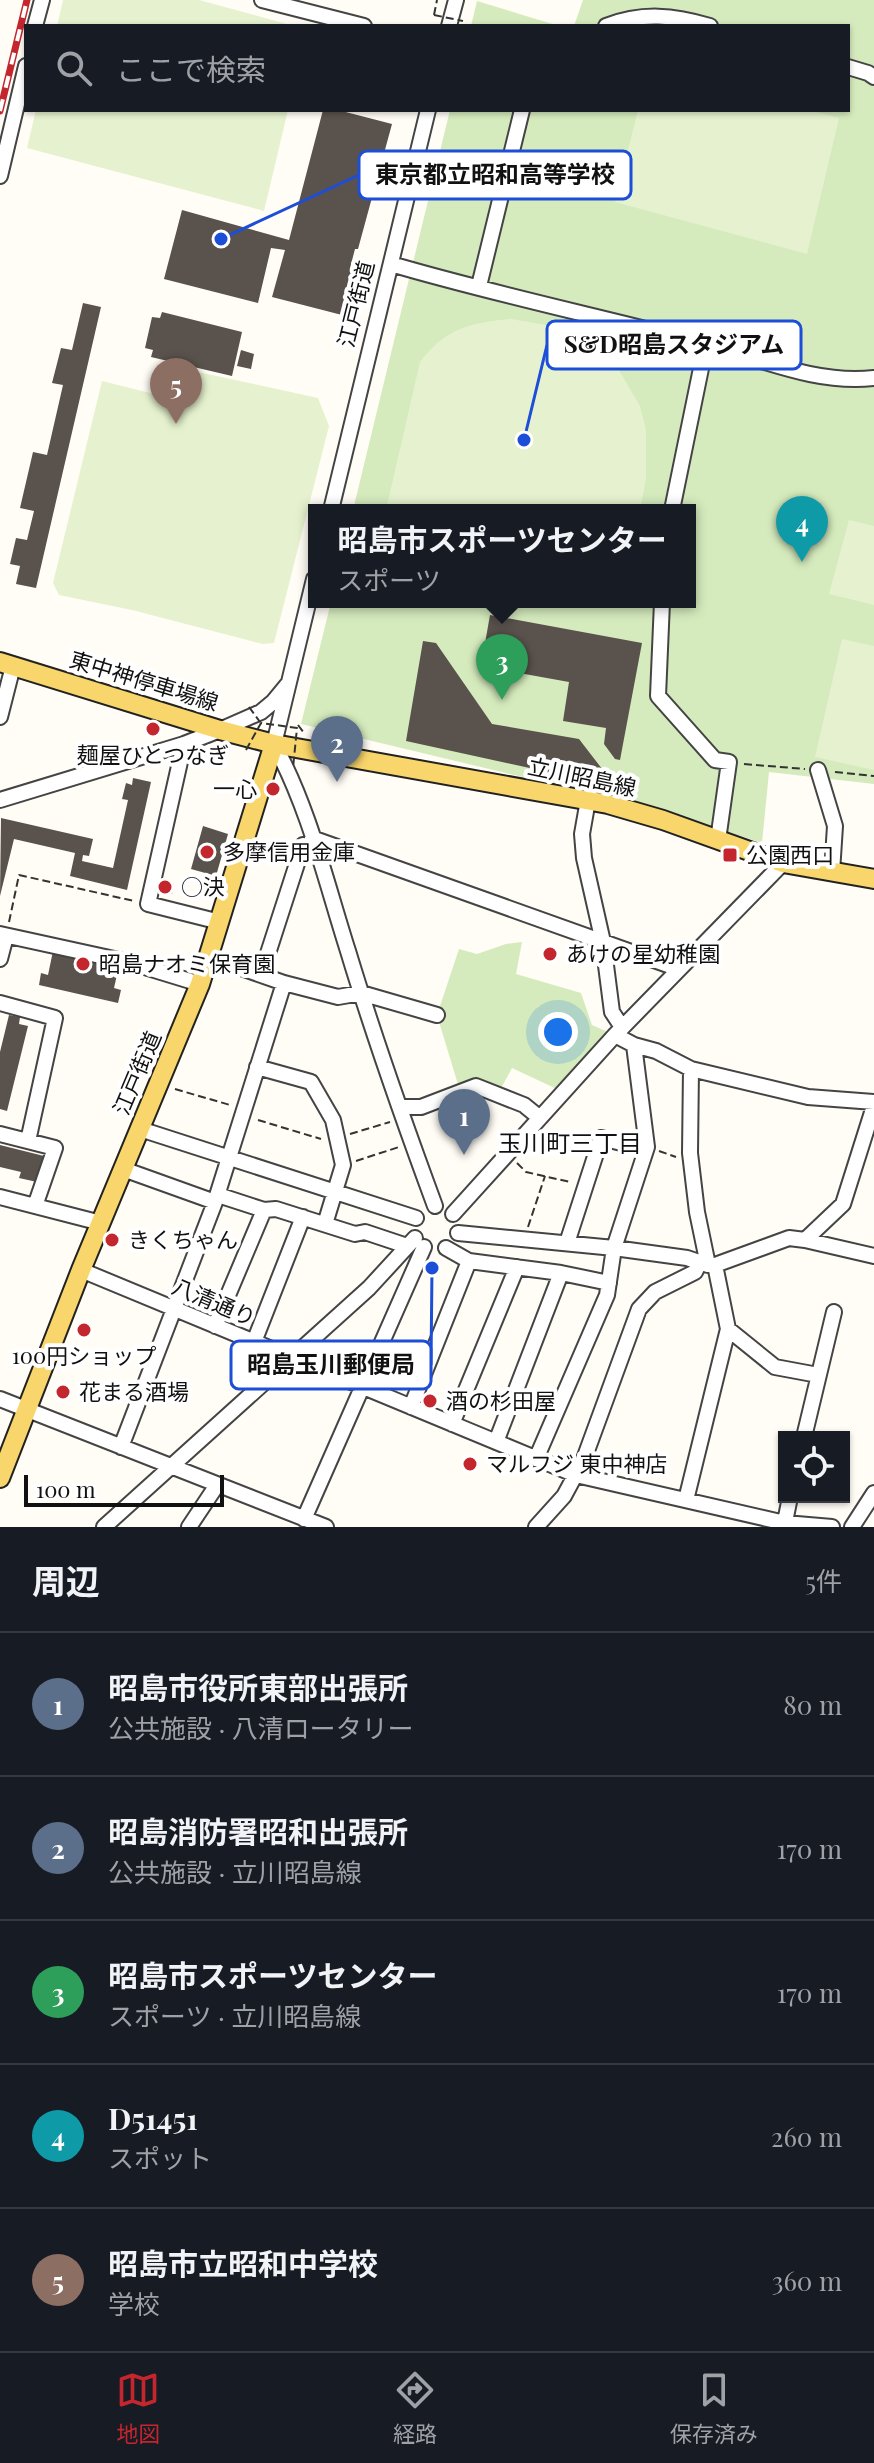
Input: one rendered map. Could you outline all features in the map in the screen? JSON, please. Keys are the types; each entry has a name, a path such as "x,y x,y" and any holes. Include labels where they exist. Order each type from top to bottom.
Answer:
{"main road":[{"name":"東中神停車場線","path":"6,664 274,744"},
{"name":"立川昭島線","path":"274,744 588,800 644,814 783,863 874,879"},
{"name":"江戸街道","path":"0,1478 81,1270 200,984 274,744"}],"street":[{"path":"36,24 42,0"},
{"path":"262,0 356,24"},
{"path":"456,0 456,24"},
{"path":"612,24 633,17 655,15 703,24"},
{"path":"850,68 874,77"},
{"path":"0,176 24,74"},
{"name":"江戸街道","path":"332,504 428,112"},
{"path":"479,286 522,112"},
{"path":"391,264 706,344 787,368 835,378 874,378"},
{"path":"673,504 706,344"},
{"name":"江戸街道","path":"274,744 308,607"},
{"path":"662,608 658,696 715,760 729,762 718,840"},
{"path":"0,717 6,664"},
{"name":"江戸街道","path":"0,800 184,744 220,730 261,712 283,691 291,678"},
{"path":"184,744 143,903 220,922"},
{"path":"274,744 288,770 314,844 361,993 435,1206"},
{"path":"818,770 835,826 832,872"},
{"path":"588,800 582,834 584,858 603,942 612,1012 618,1031 634,1045 656,1051 691,1069 808,1097 874,1104 843,1204 805,1240"},
{"path":"261,975 303,845 314,844 679,969"},
{"path":"453,1214 618,1031 783,863"},
{"path":"0,959 3,935 128,962 200,984"},
{"path":"210,957 284,983 338,997 361,993 437,1015"},
{"path":"121,1447 217,1198 284,983"},
{"path":"0,1003 55,1018 28,1141"},
{"path":"536,1459 607,1295 614,1248 646,1148 634,1045"},
{"path":"257,1067 311,1082 333,1120 343,1165 325,1224"},
{"path":"686,1500 728,1329 708,1264 697,1212 691,1162 691,1069"},
{"path":"400,1107 421,1107 476,1086 524,1105 540,1118"},
{"path":"140,1129 416,1218"},
{"path":"0,1134 55,1148 35,1206"},
{"path":"567,1243 601,1138 646,1148"},
{"path":"123,1169 217,1198 264,1210 276,1209 355,1234 365,1232 415,1244 435,1251 452,1244 458,1233 453,1214 448,1209 435,1206 424,1209 416,1218 413,1231 415,1244 361,1387 304,1519"},
{"path":"0,1197 101,1223"},
{"path":"215,1326 264,1210"},
{"path":"254,1342 303,1217"},
{"path":"458,1233 614,1248 708,1264"},
{"path":"536,1527 564,1496 576,1475 639,1309 655,1292 708,1264 789,1238 874,1256"},
{"path":"535,1270 543,1241"},
{"path":"104,1527 415,1244"},
{"path":"446,1248 469,1261 561,1273 609,1283"},
{"path":"411,1407 469,1261"},
{"path":"452,1424 517,1267"},
{"name":"八清通り","path":"81,1270 576,1475 784,1525 832,1527"},
{"path":"496,1442 561,1273"},
{"path":"805,1431 834,1312"},
{"path":"728,1329 775,1367 818,1375"},
{"path":"0,1399 326,1527"},
{"path":"189,1527 217,1485"},
{"path":"852,1527 874,1493"},
{"path":"784,1525 789,1503"}],"path":[{"path":"437,0 434,15 456,24"},
{"path":"249,707 261,723 297,728 293,768"},
{"path":"246,750 261,723"},
{"path":"729,762 874,776"},
{"path":"3,935 19,875 143,903"},
{"path":"158,1085 243,1108"},
{"path":"343,1165 412,1142"},
{"path":"646,1148 691,1162"},
{"path":"508,1154 526,1172 585,1186"},
{"path":"523,1239 545,1176"}],"green space":[{"path":"63,0 199,0 287,24 57,24"},
{"path":"583,0 874,0 874,784 769,772 762,843 665,811 301,724 330,608 696,608 696,504 354,504 450,112 850,112 850,24 575,24"},
{"path":"477,1 552,24 471,24"},
{"path":"36,112 288,112 264,211 27,148"},
{"path":"638,112 816,112 839,118 807,254 615,202"},
{"path":"511,319 558,327 579,335 613,360 640,406 646,430 646,479 641,504 387,504 420,362 449,335 483,323"},
{"path":"189,370 318,398 329,426 274,643 263,644 132,610 59,595 53,583 102,381 182,401"},
{"path":"849,520 874,526 874,605 829,594"},
{"path":"842,639 874,646 874,770 815,757"},
{"path":"522,942 516,974 581,993 592,1025 610,1033 559,1090 512,1068 499,1092 460,1091 437,1015 459,949 477,954"}],"building":[{"path":"322,112 346,112 392,124 350,268 354,268 342,315 272,297 285,250 271,248 258,303 164,279 182,210 289,240"},
{"path":"83,303 101,307 36,588 16,584 20,566 10,564 16,538 27,540 34,511 20,508 33,452 47,455 63,385 52,383 61,348 72,350"},
{"path":"162,312 242,332 232,376 151,357 153,350 145,348 152,317 160,318"},
{"path":"241,350 254,354 251,369 237,366"},
{"path":"490,615 642,643 620,760 615,759 604,744 606,728 563,721 569,682 481,666"},
{"path":"423,641 436,643 492,724 579,739 616,787 406,741"},
{"path":"133,778 151,782 127,890 70,876 75,853 14,839 0,896 1,818 93,839 89,856 83,855 82,861 113,868 128,800 122,799 126,783 132,785"},
{"path":"203,826 228,834 216,876 191,869"},
{"path":"157,880 174,884 172,894 154,889"},
{"path":"53,951 119,966 114,988 121,990 118,1003 39,985 41,973 48,975"},
{"path":"9,1015 20,1017 19,1024 28,1026 7,1111 0,1109 0,1052"},
{"path":"0,1145 44,1156 37,1182 19,1178 21,1172 0,1167"}],"railway":[{"path":"0,111 27,0"}],"place":[{"name":"東京都立昭和高等学校","path":"221,239"},
{"name":"昭島市立昭和中学校","path":"176,424"},
{"name":"S&D昭島スタジアム","path":"524,440"},
{"name":"D51451","path":"802,562"},
{"name":"昭島市スポーツセンター","path":"502,700"},
{"name":"麺屋ひとつなぎ","path":"153,729"},
{"name":"昭島消防署昭和出張所","path":"337,782"},
{"name":"一心","path":"273,789"},
{"name":"多摩信用金庫","path":"207,852"},
{"name":"公園西口","path":"730,855"},
{"name":"○決","path":"165,887"},
{"name":"あけの星幼稚園","path":"550,954"},
{"name":"昭島ナオミ保育園","path":"83,964"},
{"name":"昭島市役所東部出張所","path":"464,1155"},
{"name":"きくちゃん","path":"112,1240"},
{"name":"昭島玉川郵便局","path":"432,1268"},
{"name":"100円ショップ","path":"84,1330"},
{"name":"花まる酒場","path":"63,1392"},
{"name":"酒の杉田屋","path":"430,1401"},
{"name":"マルフジ 東中神店","path":"470,1464"}],"district":[{"name":"玉川町三丁目","path":"570,1144"}]}
